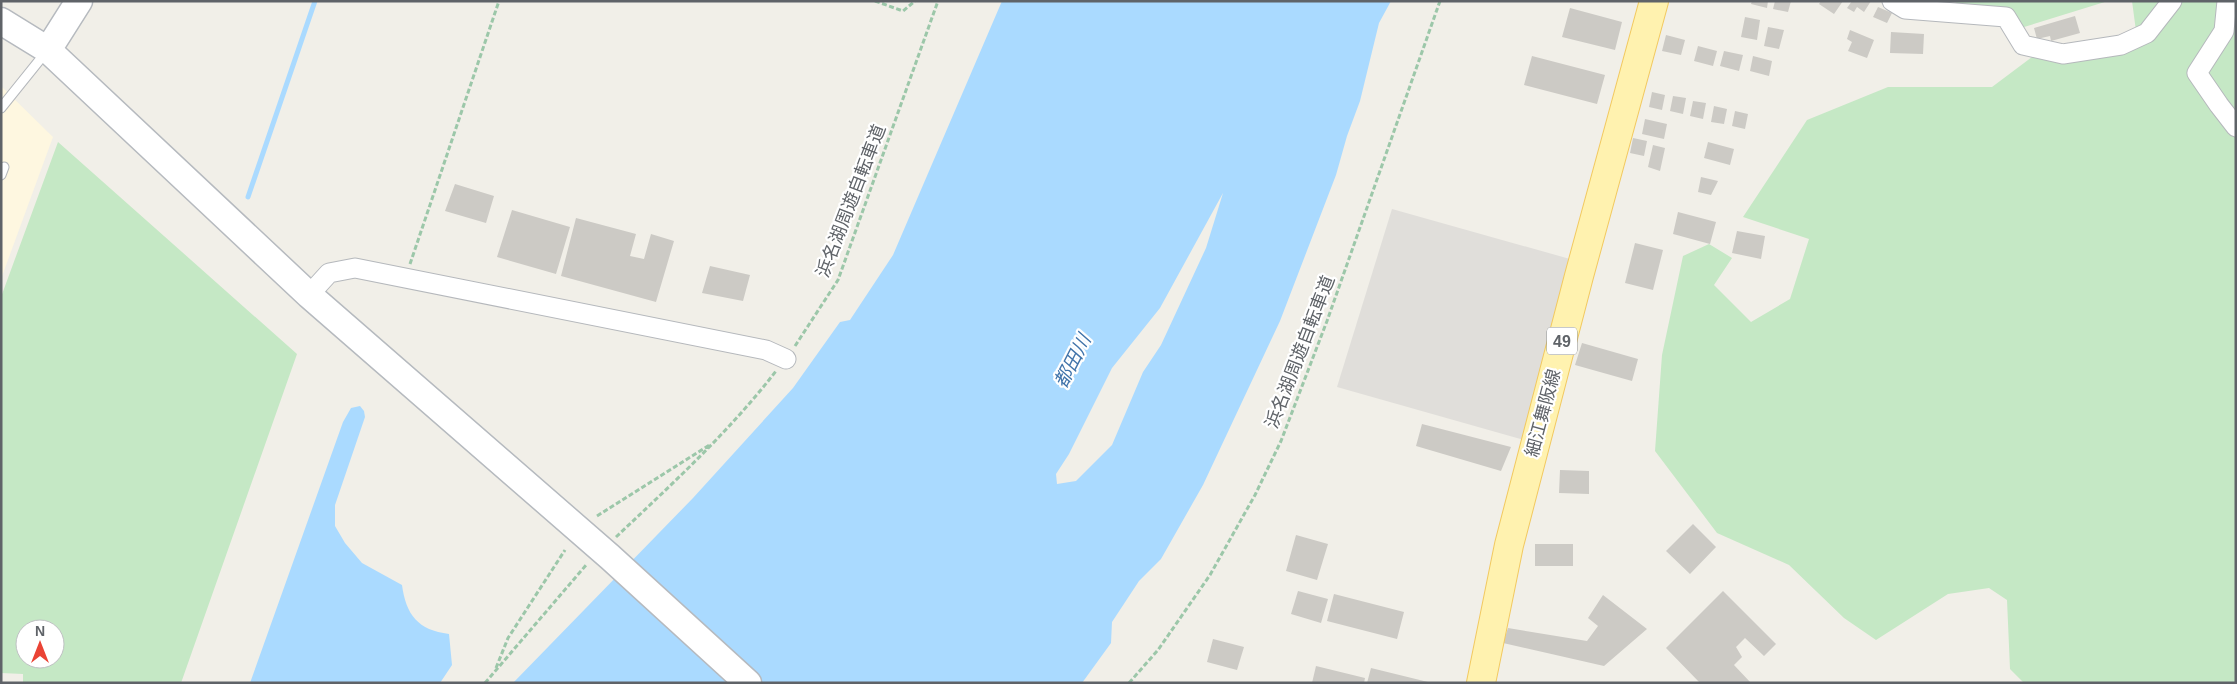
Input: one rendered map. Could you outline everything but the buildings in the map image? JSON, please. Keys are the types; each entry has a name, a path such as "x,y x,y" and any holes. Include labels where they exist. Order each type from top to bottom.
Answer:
{"main road":[{"name":"細江舞阪線","path":"1481,683 1509,546 1579,276 1654,1"}],"street":[{"path":"48,50 79,1"},
{"path":"1892,1 1906,9 2006,17 2023,45 2063,54 2121,45 2147,33 2172,1"},
{"path":"2228,1 2224,31 2197,73 2218,105 2236,126"},
{"path":"1,21 48,50 309,295 605,551 748,683"},
{"path":"309,295 329,273 355,268 766,350 786,359"}],"lane":[{"path":"1,108 48,50"}],"path":[{"path":"405,278 499,1"},
{"path":"875,1 903,11 915,1"},
{"name":"浜名湖周遊自転車道","path":"485,683 605,551 718,439 753,401 805,333 838,280 938,1"},
{"name":"浜名湖周遊自転車道","path":"1129,683 1158,650 1210,575 1255,495 1280,441 1327,322 1440,1"},
{"name":"浜名湖周遊自転車道","path":"597,516 718,439"},
{"name":"浜名湖周遊自転車道","path":"495,671 508,638 565,550"}],"shaded area":[{"path":"1,86 53,137 1,279"},
{"path":"1392,209 1570,259 1524,440 1337,387"}],"green space":[{"path":"1953,1 2108,1 2011,31"},
{"path":"2132,1 2236,1 2236,683 2024,683 2010,669 2007,600 1989,588 1948,594 1876,640 1844,618 1789,565 1717,533 1655,451 1662,355 1683,256 1709,244 1732,258 1714,285 1751,322 1790,299 1809,239 1743,217 1807,120 1888,87 1992,87 2032,57 2136,31"},
{"path":"58,142 297,354 181,683 23,683 23,674 1,673 1,297"}],"water":[{"name":"都田川","path":"1002,1 1391,1 1379,23 1360,101 1347,136 1336,175 1280,321 1203,485 1161,559 1139,581 1112,622 1111,643 1082,683 513,683 693,498 793,388 840,322 850,320 893,255","holes":["1223,193 1206,248 1161,345 1143,372 1112,445 1076,481 1057,484 1056,474 1069,454 1112,368 1160,308"]},
{"path":"360,406 364,411 365,417 335,505 335,526 345,543 362,563 402,585 410,613 415,619 429,629 449,634 452,665 440,683 250,683 343,422 351,408"}],"waterway":[{"path":"248,197 315,1"}]}
